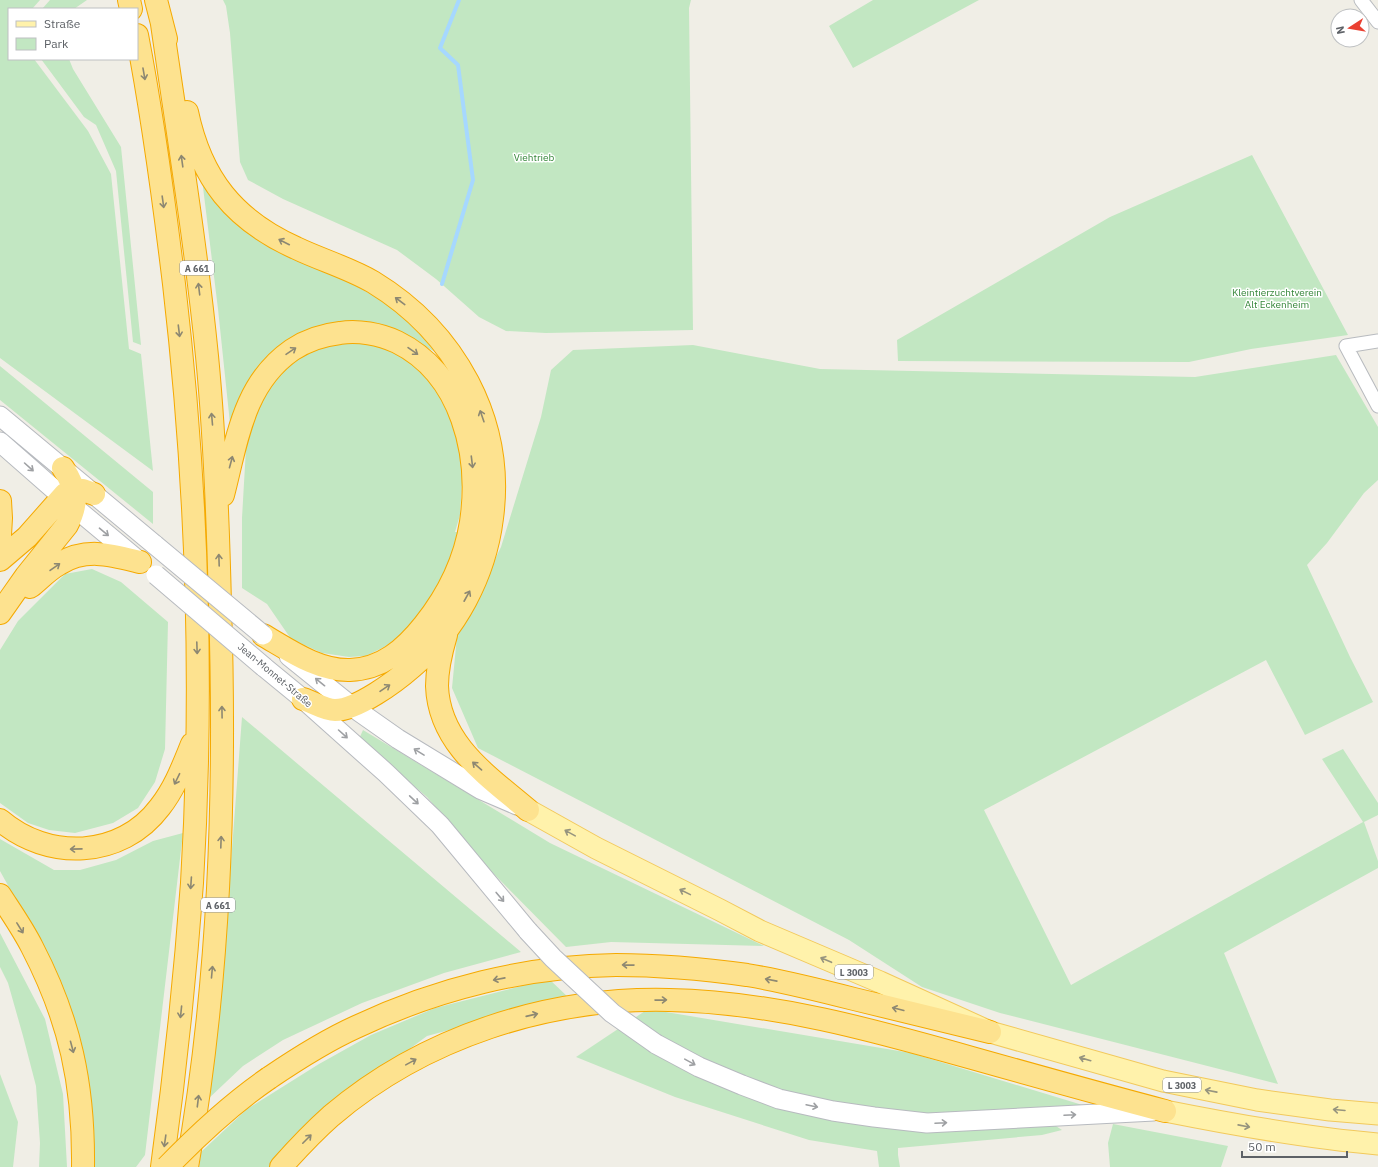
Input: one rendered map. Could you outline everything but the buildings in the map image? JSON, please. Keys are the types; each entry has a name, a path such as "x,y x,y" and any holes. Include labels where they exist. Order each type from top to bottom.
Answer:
{"highway":[{"name":"A 661","path":"156,0 162,24 194,244 206,348 215,455 218,514 223,737 220,879 206,1039 197,1113 187,1167"},
{"path":"162,24 184,98 192,136 206,171 219,190 229,202 253,224 266,233 295,248 358,274 377,285 417,314 436,334 451,354 469,384 481,414 491,446 495,480 495,496 491,526 484,557 472,589 447,630 425,656 403,675 382,690 351,706 335,710 303,699"},
{"name":"A 661","path":"138,40 150,105 169,242 182,358 194,535 197,658 197,730 192,874 175,1071 162,1167"},
{"path":"218,514 242,423 254,393 270,369 282,357 300,345 327,334 342,332 360,332 380,336 408,347 422,357 446,384 463,420 471,456 474,477 473,508 467,541 462,558 450,587 432,616 405,646 390,658 379,664 366,668 349,670 323,666 302,658 263,635"},
{"path":"1,611 26,576 67,525 76,497 71,479 63,468"},
{"path":"0,560 76,497"},
{"path":"0,501 0,536"},
{"path":"1,611 49,571 70,558 84,554 102,553 148,569"},
{"path":"447,630 438,670 437,687 439,703 445,721 454,740 467,757 528,810"},
{"path":"0,820 19,834 36,842 53,846 69,849 84,849 113,842 136,830 160,808 178,779 197,730"},
{"path":"0,895 31,945 65,1024 73,1051 78,1084 83,1129 83,1167"},
{"path":"168,1167 206,1128 252,1089 321,1045 355,1027 400,1008 440,994 489,981 564,968 647,965 749,976 794,984 990,1032"},
{"path":"281,1167 325,1121 360,1094 392,1072 443,1045 497,1024 525,1016 604,1002 669,1000 707,1002 781,1011 930,1046 1164,1111"}],"main road":[{"path":"0,416 63,468"},
{"name":"Jean-Monnet-Straße","path":"0,442 76,497 155,545 263,635"},
{"name":"Jean-Monnet-Straße","path":"76,497 148,569 303,699 386,773 440,825 528,931 553,958 606,1008 656,1044 705,1070 780,1099 833,1111 874,1117 927,1123 1164,1111"},
{"name":"L 3003","path":"263,635 351,706 398,739 480,789 528,810 596,848 760,931 880,982 990,1032 1163,1081 1256,1100 1330,1110 1378,1114"},
{"name":"L 3003","path":"1164,1111 1251,1128 1378,1144"}],"street":[{"path":"1361,0 1378,22"},
{"path":"1378,341 1346,346 1378,406"}],"green space":[{"path":"0,0 40,0 33,8 8,8 8,60 35,60 88,131 111,174 129,349 141,354 153,471 0,358"},
{"path":"50,0 87,0 75,8 43,8"},
{"name":"Viehtrieb","path":"223,0 691,0 689,8 693,330 546,333 506,331 479,317 436,279 397,250 283,199 248,180 240,162 230,33 226,6"},
{"path":"873,0 979,0 853,68 829,26"},
{"path":"42,60 69,60 73,69 121,147 141,345 133,342 116,171 96,125 84,117"},
{"name":"Kleintierzuchtverein Alt Eckenheim","path":"1252,155 1348,335 1251,349 1189,362 898,361 897,340 1110,217"},
{"path":"202,179 321,267 398,309 441,355 411,339 295,335 231,433"},
{"path":"337,342 369,343 401,353 447,394 463,468 460,515 455,532 461,532 456,553 418,621 386,646 366,656 349,657 322,653 291,639 267,604 242,588 242,518 246,448 259,404 278,373 305,350"},
{"path":"693,345 820,369 1195,377 1336,355 1378,427 1378,480 1364,493 1327,543 1307,565 1373,702 1305,735 1266,660 984,810 1071,985 1363,822 1322,759 1343,749 1378,803 1378,815 1364,822 1378,861 1378,868 1224,953 1278,1084 1000,1013 922,987 849,940 478,748 452,688 457,636 501,547 541,417 551,370 573,350"},
{"path":"0,366 153,492 153,524 0,400"},
{"path":"92,569 121,582 168,622 165,749 155,782 138,808 113,823 75,833 49,830 28,823 0,803 0,650 18,621 65,574"},
{"path":"242,717 521,952 444,973 362,1003 283,1040 243,1066 207,1100 222,981"},
{"path":"363,730 550,843 764,946 611,942 566,947 488,868 427,797 359,739"},
{"path":"183,833 145,1155 136,1167 93,1167 41,945 0,871 0,839 54,870 80,870 116,860 153,841"},
{"path":"0,933 45,1019 63,1094 67,1167 39,1167 40,1143 36,1086 8,983 0,967"},
{"path":"549,979 569,998 427,1036 303,1128 271,1167 199,1167 201,1152 247,1109 319,1064 371,1035 435,1008"},
{"path":"648,1009 911,1053 1089,1107 1030,1109 1062,1130 1042,1135 898,1148 900,1167 879,1167 877,1151 809,1140 675,1097 576,1057"},
{"path":"0,1074 18,1122 13,1167 0,1167"},
{"path":"1113,1124 1228,1146 1221,1167 1110,1167 1108,1143"}],"waterway":[{"path":"442,284 473,180 458,65 440,48 459,0"}]}
